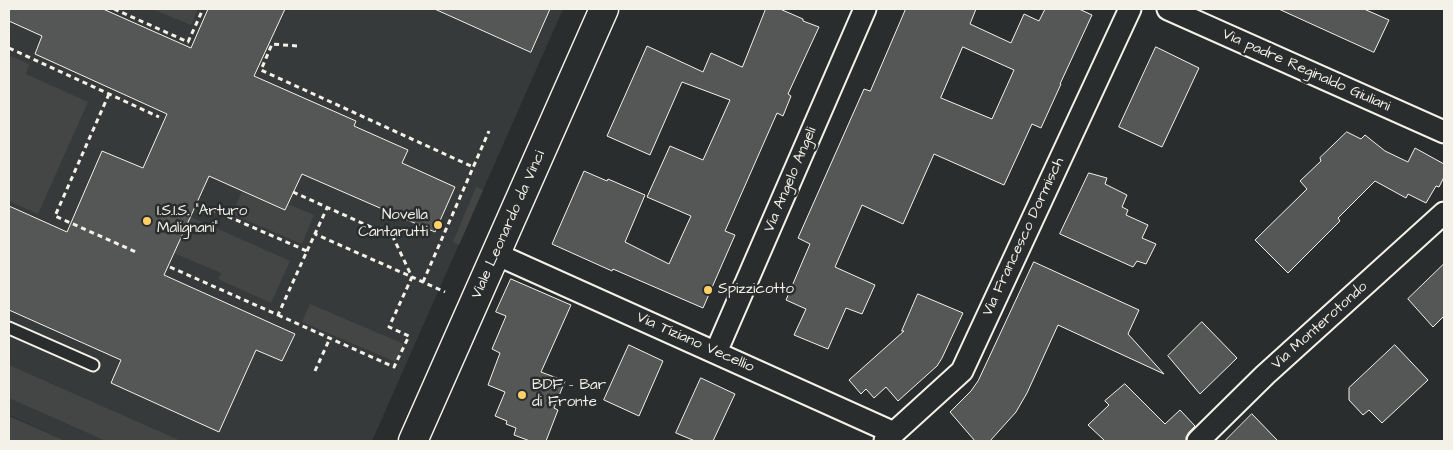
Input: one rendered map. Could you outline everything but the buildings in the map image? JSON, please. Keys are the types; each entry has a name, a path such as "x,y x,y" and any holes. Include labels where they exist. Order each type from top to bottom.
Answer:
{"main road":[{"name":"Viale Leonardo da Vinci","path":"413,441 604,9"}],"street":[{"name":"Via Angelo Angeli","path":"716,352 865,9"},
{"name":"Via Francesco Dormisch","path":"890,437 962,371 1130,9"},
{"name":"Via padre Reginaldo Giuliani","path":"1168,9 1444,132"},
{"name":"Via Monterotondo","path":"1198,441 1265,375 1444,213"},
{"name":"Via Tiziano Vecellio","path":"496,254 716,352 890,437"}],"lane":[{"path":"9,328 93,365"}],"path":[{"path":"114,9 188,42 203,9"},
{"path":"297,46 272,44 261,70 473,167"},
{"path":"9,48 158,117"},
{"path":"109,94 55,216 136,252"},
{"path":"423,282 489,131"},
{"path":"170,268 394,367 409,336 390,327 412,277 393,237 293,192"},
{"path":"204,206 307,251"},
{"path":"278,316 327,208"},
{"path":"315,234 446,292"},
{"path":"315,371 330,338"}],"shaded area":[{"path":"9,9 563,9 372,441 66,441 9,415"},
{"path":"152,9 198,9 191,25"},
{"path":"11,56 29,64 26,74 88,102 38,214 9,201 9,60"},
{"path":"476,187 483,190 459,245 453,242"},
{"path":"242,191 285,210 288,204 314,215 302,244 232,214"},
{"path":"191,217 290,261 271,303 218,279 221,273 174,253"},
{"path":"310,304 404,344 396,362 302,322"},
{"path":"9,365 181,441 106,441 9,398"},
{"path":"9,416 66,441 9,441"}],"place":[{"name":"I.S.I.S. \"Arturo Malignani\"","path":"147,221"},
{"name":"Novella Cantarutti","path":"438,225"},
{"name":"Spizzicotto","path":"708,290"},
{"name":"BDF - Bar di Fronte","path":"522,395"}]}
